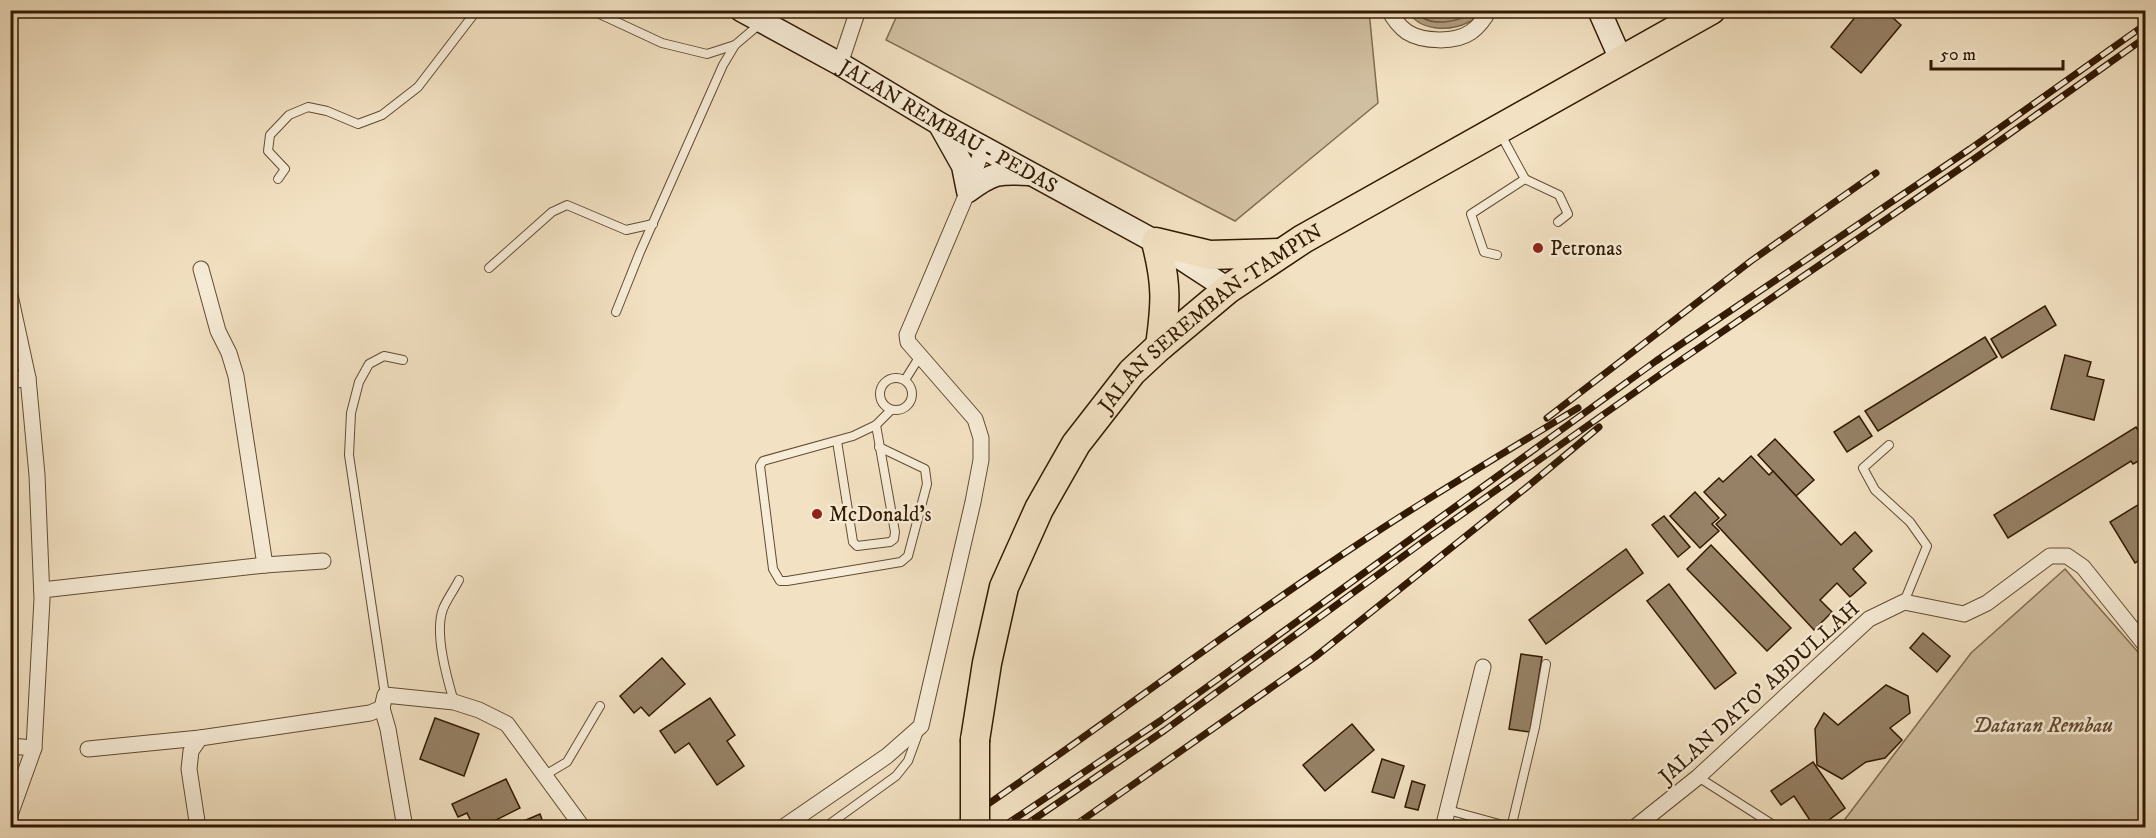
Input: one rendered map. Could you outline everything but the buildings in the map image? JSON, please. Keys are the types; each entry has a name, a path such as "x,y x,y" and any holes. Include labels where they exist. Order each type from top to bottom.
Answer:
{"highway":[{"name":"JALAN SEREMBAN-TAMPIN","path":"975,828 975,740 987,663 1004,587 1039,509 1076,444 1132,372 1228,289 1281,253 1712,10"},
{"path":"1160,346 1166,305 1165,282 1156,242 1210,255 1281,253"}],"main road":[{"name":"JALAN REMBAU - PEDAS","path":"741,10 840,64 940,124 1156,242 1228,289"},
{"path":"1599,10 1622,62"},
{"path":"940,124 963,166 968,190 989,176 1005,172 1036,175"}],"street":[{"path":"840,64 858,10"},
{"path":"1389,10 1392,17 1407,32 1423,38 1445,39 1472,32 1489,10"},
{"path":"782,828 887,756 921,726 981,460 981,438 975,419 908,342 909,328 968,190 983,147"},
{"path":"201,269 218,331 229,353 236,376 265,565"},
{"path":"10,295 28,378 37,475 42,590 34,748 10,815"},
{"path":"10,381 28,378"},
{"path":"1904,602 1964,614 1987,603 2050,556 2067,556 2083,567 2145,646"},
{"path":"42,590 265,565 323,561"},
{"name":"JALAN DATO’ ABDULLAH","path":"1634,828 1698,777 1869,620 1904,602"},
{"path":"1443,828 1483,667"},
{"path":"383,701 405,828"},
{"path":"88,749 200,738 370,713 383,701 454,702 479,710 507,724 583,828"},
{"path":"198,828 189,769 190,751 200,738"},
{"path":"10,746 34,748"}],"lane":[{"path":"278,179 285,169 268,151 270,135 289,115 308,106 358,124 382,115 418,87 477,10"},
{"path":"591,10 662,43 707,54 735,45"},
{"path":"616,312 723,65 735,45 762,22"},
{"path":"1499,131 1525,179 1559,195 1568,214 1558,222"},
{"path":"1497,255 1484,252 1471,214 1525,179"},
{"path":"489,268 552,212 567,205 626,230 653,224"},
{"path":"383,701 349,455 351,412 359,382 369,364 384,356 403,360"},
{"path":"905,380 920,356"},
{"path":"879,447 925,469 928,476 908,556 901,562 780,581 773,569 760,466 763,461 837,441 876,425 891,410 905,407 910,403 912,390 905,380 894,377 883,384 880,396 883,403 891,410"},
{"path":"837,441 850,536 857,546 890,542 894,539 895,532 876,425"},
{"path":"1889,445 1863,468 1875,490 1910,522 1927,546 1904,602"},
{"path":"454,702 446,674 441,639 442,611 459,580"},
{"path":"1448,810 1512,827 1535,727 1546,664"},
{"path":"545,775 567,762 600,706"},
{"path":"824,828 897,776 908,762 921,726"},
{"path":"1698,777 1778,828"}],"green space":[{"path":"899,11 1369,11 1378,103 1235,221 886,40"},
{"name":"Dataran Rembau","path":"2065,569 2145,660 2145,827 1839,827 1971,653"}],"water":[{"path":"1408,11 1484,11 1473,20 1461,25 1435,28 1419,23"}],"railway":[{"path":"1001,828 1160,721 1656,361 1970,149 2146,24"},
{"path":"1021,828 1165,730 1424,541 1668,369 1974,159 2146,37"},
{"path":"1547,418 1751,261 1876,173"},
{"path":"953,828 1352,548 1578,408"},
{"path":"1071,828 1315,657 1599,427"}],"place":[{"name":"Petronas","path":"1538,248"},
{"name":"McDonald's","path":"817,514"}]}
